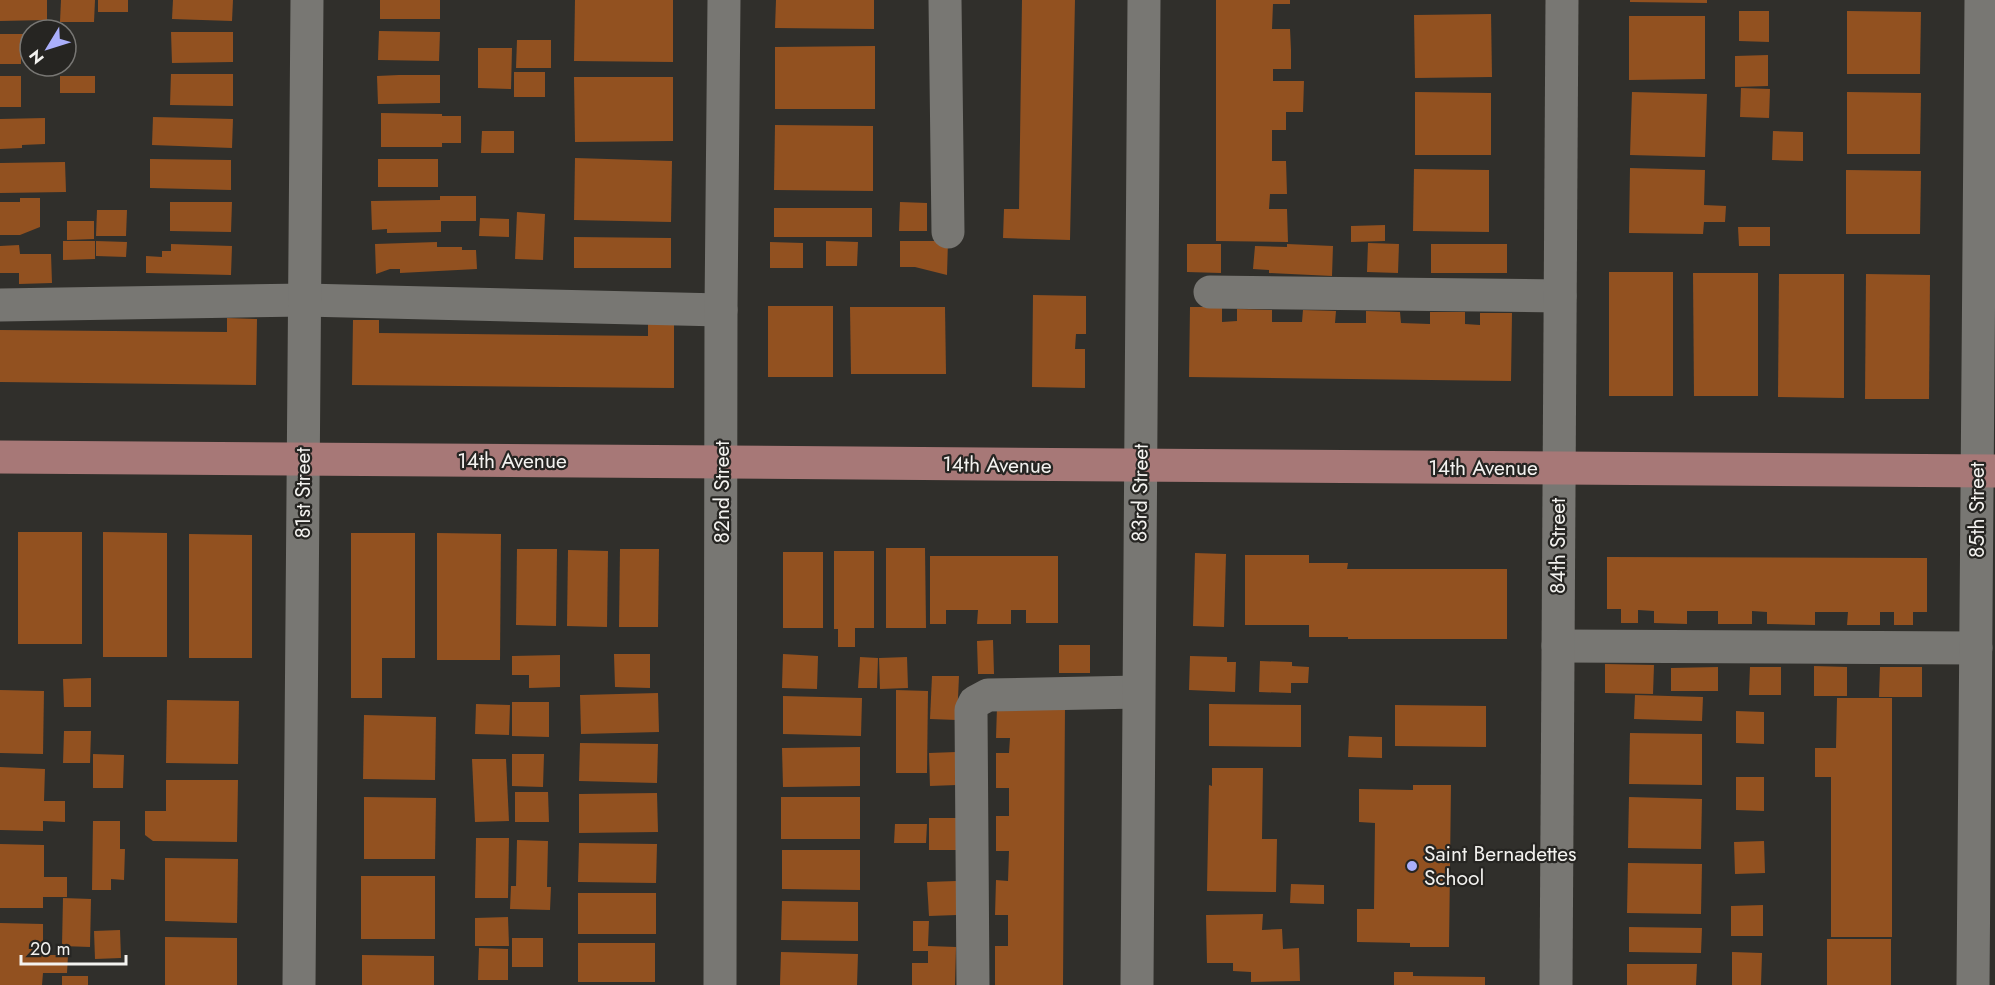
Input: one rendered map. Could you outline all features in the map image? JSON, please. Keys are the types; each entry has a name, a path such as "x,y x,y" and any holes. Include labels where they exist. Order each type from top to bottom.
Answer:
{"main road":[{"name":"14th Avenue","path":"0,457 1986,471"}],"street":[{"name":"81st Street","path":"299,985 307,0"},
{"name":"82nd Street","path":"720,985 724,0"},
{"path":"945,0 948,232"},
{"name":"83rd Street","path":"1137,985 1144,0"},
{"name":"84th Street","path":"1556,985 1562,0"},
{"name":"85th Street","path":"1974,985 1976,648 1986,471 1981,0"},
{"path":"1210,292 1560,296"},
{"path":"0,305 304,300 721,310"},
{"path":"1558,646 1976,648"},
{"path":"973,985 971,710 975,702 988,695 1138,692"}],"building":[{"path":"0,0 47,0 47,18 18,18 18,21 0,21"},
{"path":"61,0 95,0 94,22 78,22 78,18 60,18"},
{"path":"98,0 128,0 128,12 98,12"},
{"path":"173,0 233,0 232,21 172,19"},
{"path":"380,0 440,0 440,19 380,19"},
{"path":"575,0 673,0 673,62 574,61"},
{"path":"776,0 874,0 874,29 775,28"},
{"path":"1022,0 1075,0 1070,240 1003,238 1004,209 1019,209"},
{"path":"1216,0 1290,0 1290,4 1273,4 1272,29 1290,29 1291,69 1273,69 1273,81 1304,81 1303,112 1286,112 1286,130 1272,130 1272,161 1286,161 1287,194 1270,194 1269,209 1287,209 1288,242 1216,241"},
{"path":"1630,0 1707,0 1707,3 1630,2"},
{"path":"1739,11 1769,11 1769,42 1739,41"},
{"path":"1847,11 1921,12 1920,74 1847,74"},
{"path":"1491,14 1492,77 1415,78 1414,15"},
{"path":"1629,16 1705,16 1705,79 1629,80"},
{"path":"379,31 440,32 439,61 378,60"},
{"path":"171,32 233,32 233,62 172,63"},
{"path":"0,34 18,34 18,64 0,64"},
{"path":"517,40 551,40 551,68 516,68"},
{"path":"875,46 875,109 775,109 775,47"},
{"path":"478,48 512,48 511,89 478,88"},
{"path":"1768,55 1768,86 1735,87 1735,56"},
{"path":"514,72 545,72 545,97 514,97"},
{"path":"171,74 233,74 233,106 170,105"},
{"path":"440,75 440,103 378,104 377,76"},
{"path":"0,76 18,76 21,78 21,107 0,107"},
{"path":"95,76 95,93 60,93 60,78"},
{"path":"574,77 673,77 673,141 575,142"},
{"path":"1741,88 1770,89 1769,118 1740,117"},
{"path":"1415,92 1491,93 1491,155 1415,155"},
{"path":"1632,92 1707,94 1705,157 1630,155"},
{"path":"1847,92 1921,93 1920,154 1847,154"},
{"path":"381,113 461,116 461,143 442,143 442,147 381,147"},
{"path":"153,117 233,119 232,148 152,145"},
{"path":"45,118 45,144 0,149 0,119"},
{"path":"775,125 873,126 873,191 774,190"},
{"path":"482,131 514,131 514,153 481,153"},
{"path":"1773,131 1803,132 1803,161 1772,160"},
{"path":"575,158 672,161 671,222 574,220"},
{"path":"150,159 231,160 231,190 150,188"},
{"path":"378,159 438,159 438,187 378,187"},
{"path":"65,162 66,192 0,193 0,163"},
{"path":"1630,168 1705,170 1704,205 1726,206 1725,222 1704,222 1703,234 1629,233"},
{"path":"1414,169 1489,170 1489,232 1413,231"},
{"path":"1846,170 1921,171 1920,234 1846,234"},
{"path":"440,196 476,196 476,221 441,221 441,232 387,233 387,229 372,230 371,201 440,200"},
{"path":"20,198 40,198 40,227 20,235 0,235 0,202 20,202"},
{"path":"170,202 232,202 231,232 170,231"},
{"path":"900,202 927,203 927,231 899,231"},
{"path":"774,208 872,208 872,237 774,237"},
{"path":"97,210 127,210 126,236 96,236"},
{"path":"517,212 545,214 543,260 515,259"},
{"path":"480,218 509,219 509,237 479,236"},
{"path":"67,221 94,221 94,239 67,240"},
{"path":"1385,225 1385,241 1351,242 1351,226"},
{"path":"1738,227 1770,227 1770,246 1739,246"},
{"path":"574,237 671,238 671,268 574,268"},
{"path":"63,241 95,241 95,259 63,260"},
{"path":"96,241 127,242 126,257 96,256"},
{"path":"826,241 858,242 857,266 826,266"},
{"path":"900,241 948,241 947,275 915,267 900,267"},
{"path":"437,242 437,247 462,247 462,250 476,250 477,269 400,273 400,269 390,269 376,274 375,244"},
{"path":"770,242 803,243 803,268 770,268"},
{"path":"1368,243 1399,244 1398,273 1367,272"},
{"path":"171,244 232,246 231,275 146,273 146,256 162,257 162,251 171,251"},
{"path":"1187,244 1221,244 1221,273 1187,272"},
{"path":"1287,244 1333,246 1332,276 1269,273 1269,270 1253,269 1255,246 1287,247"},
{"path":"1431,244 1507,244 1507,273 1431,273"},
{"path":"19,245 20,254 51,254 52,283 19,284 19,273 0,273 0,246"},
{"path":"1609,272 1673,272 1673,396 1609,396"},
{"path":"1693,273 1758,273 1758,396 1694,396"},
{"path":"1779,274 1844,274 1844,398 1778,397"},
{"path":"1866,274 1930,275 1929,399 1865,399"},
{"path":"1033,295 1086,296 1086,334 1076,334 1075,349 1085,349 1085,388 1032,387"},
{"path":"768,306 833,306 833,377 768,377"},
{"path":"850,307 945,307 946,374 851,374"},
{"path":"1190,307 1222,307 1222,322 1237,321 1237,309 1272,310 1272,322 1302,322 1303,310 1336,311 1335,323 1366,323 1366,311 1400,312 1401,323 1430,324 1430,312 1465,312 1465,324 1480,325 1480,313 1512,313 1511,381 1189,377"},
{"path":"227,318 257,319 256,385 0,382 0,330 227,332"},
{"path":"353,320 379,320 379,333 648,336 648,321 674,322 674,388 352,385"},
{"path":"18,532 82,532 82,644 18,644"},
{"path":"103,532 167,533 167,657 103,657"},
{"path":"351,533 415,533 415,658 382,658 382,698 351,698"},
{"path":"437,533 501,534 500,660 437,660"},
{"path":"189,534 252,535 252,658 189,658"},
{"path":"886,548 925,548 926,628 886,628"},
{"path":"517,549 557,549 556,626 516,625"},
{"path":"620,549 659,549 658,627 619,627"},
{"path":"568,550 608,551 607,627 567,626"},
{"path":"834,551 874,551 874,628 855,628 855,647 838,647 838,629 834,629"},
{"path":"783,552 823,552 823,628 783,628"},
{"path":"1195,553 1226,554 1224,627 1193,626"},
{"path":"1245,555 1309,555 1309,563 1348,563 1347,569 1507,569 1507,639 1309,637 1309,625 1245,625"},
{"path":"930,556 1058,556 1058,623 1026,623 1026,610 1011,610 1011,624 977,624 978,610 946,610 946,624 930,624"},
{"path":"1607,557 1927,558 1927,612 1913,612 1913,625 1894,625 1894,612 1880,612 1880,625 1847,625 1848,612 1815,612 1815,625 1767,624 1767,612 1752,611 1752,624 1718,624 1718,611 1687,611 1687,624 1654,623 1654,611 1638,610 1638,623 1621,623 1621,609 1607,609"},
{"path":"993,640 994,674 978,674 977,641"},
{"path":"1059,645 1090,645 1090,673 1059,673"},
{"path":"614,654 650,654 650,688 615,687"},
{"path":"783,654 818,656 817,689 782,688"},
{"path":"560,655 560,687 529,688 529,675 512,675 512,656"},
{"path":"1190,656 1227,657 1227,662 1236,662 1235,692 1189,690"},
{"path":"860,657 878,658 877,688 858,688"},
{"path":"907,657 908,688 880,689 879,658"},
{"path":"1260,661 1292,662 1292,666 1309,667 1308,683 1291,683 1291,693 1259,692"},
{"path":"1605,664 1654,665 1653,694 1605,693"},
{"path":"1814,666 1847,667 1847,696 1814,696"},
{"path":"1718,667 1718,691 1671,691 1671,668"},
{"path":"1750,667 1781,667 1781,695 1749,695"},
{"path":"1880,667 1922,667 1922,697 1879,697"},
{"path":"932,676 959,676 957,720 930,719"},
{"path":"91,678 91,707 64,707 63,679"},
{"path":"0,690 44,691 43,754 0,753"},
{"path":"896,690 928,691 927,773 896,773"},
{"path":"658,693 659,732 581,734 580,695"},
{"path":"1635,695 1703,697 1702,721 1634,719"},
{"path":"783,696 862,698 861,736 783,734"},
{"path":"1837,698 1892,698 1892,937 1831,937 1831,777 1815,777 1815,748 1836,748"},
{"path":"167,700 239,701 238,764 166,763"},
{"path":"512,702 549,702 549,737 512,736"},
{"path":"476,704 510,705 509,735 475,734"},
{"path":"1209,704 1301,705 1301,747 1209,746"},
{"path":"1395,705 1486,706 1486,747 1395,746"},
{"path":"997,707 1065,707 1063,985 995,985 995,946 1008,946 1008,915 995,915 996,880 1008,881 1009,851 996,851 996,816 1009,816 1009,788 996,788 996,753 1009,753 1010,738 996,738"},
{"path":"1736,711 1764,712 1764,744 1736,743"},
{"path":"364,715 436,717 435,780 363,779"},
{"path":"64,731 91,731 90,763 63,763"},
{"path":"1630,733 1702,734 1702,785 1629,784"},
{"path":"1349,736 1382,737 1382,758 1348,757"},
{"path":"580,743 658,744 657,783 579,781"},
{"path":"860,747 860,786 783,787 782,748"},
{"path":"956,752 957,785 930,786 929,753"},
{"path":"93,754 124,755 123,788 93,788"},
{"path":"512,754 544,754 543,787 512,786"},
{"path":"472,759 506,759 509,821 475,822"},
{"path":"0,767 45,769 44,801 65,801 65,822 43,821 43,831 0,830"},
{"path":"1212,768 1263,768 1262,839 1277,839 1276,892 1207,891 1209,785 1212,786"},
{"path":"1736,777 1764,777 1764,811 1736,810"},
{"path":"166,780 238,780 237,842 153,841 145,835 145,811 166,811"},
{"name":"Saint Bernadettes School","path":"1413,785 1451,785 1449,947 1410,947 1410,943 1357,942 1357,909 1374,909 1375,823 1359,822 1359,789 1413,790"},
{"path":"515,792 548,792 549,822 515,822"},
{"path":"657,793 658,832 579,833 579,794"},
{"path":"364,797 436,798 435,859 364,859"},
{"path":"781,797 860,797 860,839 781,839"},
{"path":"1629,797 1702,799 1701,849 1628,848"},
{"path":"929,818 957,818 957,850 929,850"},
{"path":"93,821 120,821 120,849 125,849 124,880 111,879 111,890 92,890"},
{"path":"895,824 927,824 926,843 894,843"},
{"path":"476,838 509,838 508,898 475,898"},
{"path":"517,840 548,841 547,887 551,887 550,910 510,909 511,886 516,886"},
{"path":"1764,841 1765,873 1735,874 1734,842"},
{"path":"579,843 657,844 656,883 578,882"},
{"path":"0,844 44,845 44,877 67,877 67,897 43,897 43,908 0,908"},
{"path":"782,850 860,850 860,890 782,889"},
{"path":"165,858 238,859 237,923 165,921"},
{"path":"1628,863 1702,864 1701,914 1627,913"},
{"path":"361,876 435,876 435,939 361,939"},
{"path":"956,881 957,915 929,916 927,882"},
{"path":"1291,884 1324,885 1324,904 1290,903"},
{"path":"578,893 656,893 656,934 578,934"},
{"path":"63,898 91,899 90,947 62,946"},
{"path":"782,901 858,902 858,941 781,940"},
{"path":"1763,905 1763,936 1731,936 1731,906"},
{"path":"1263,914 1262,930 1282,929 1283,949 1299,948 1300,981 1251,982 1251,972 1233,971 1233,963 1207,963 1206,915"},
{"path":"508,917 509,946 475,946 475,918"},
{"path":"913,921 929,921 928,946 956,947 955,985 912,985 912,963 928,963 928,951 913,951"},
{"path":"0,923 43,924 43,955 68,955 67,973 43,973 42,985 0,985"},
{"path":"1629,927 1702,928 1701,953 1629,952"},
{"path":"120,930 121,958 95,959 94,931"},
{"path":"165,937 237,938 237,985 165,985"},
{"path":"512,938 543,938 543,967 512,967"},
{"path":"1827,939 1891,939 1891,985 1827,985"},
{"path":"578,943 655,943 655,982 578,982"},
{"path":"479,948 508,949 508,980 478,980"},
{"path":"781,952 858,954 857,985 780,985"},
{"path":"1732,952 1762,953 1761,985 1732,985"},
{"path":"362,955 434,956 434,985 362,985"},
{"path":"1627,964 1697,964 1696,985 1627,985"},
{"path":"1394,972 1413,972 1413,976 1485,977 1485,985 1394,985"},
{"path":"62,976 88,976 88,985 62,985"}],"place":[{"name":"Saint Bernadettes School","path":"1412,866"}]}
